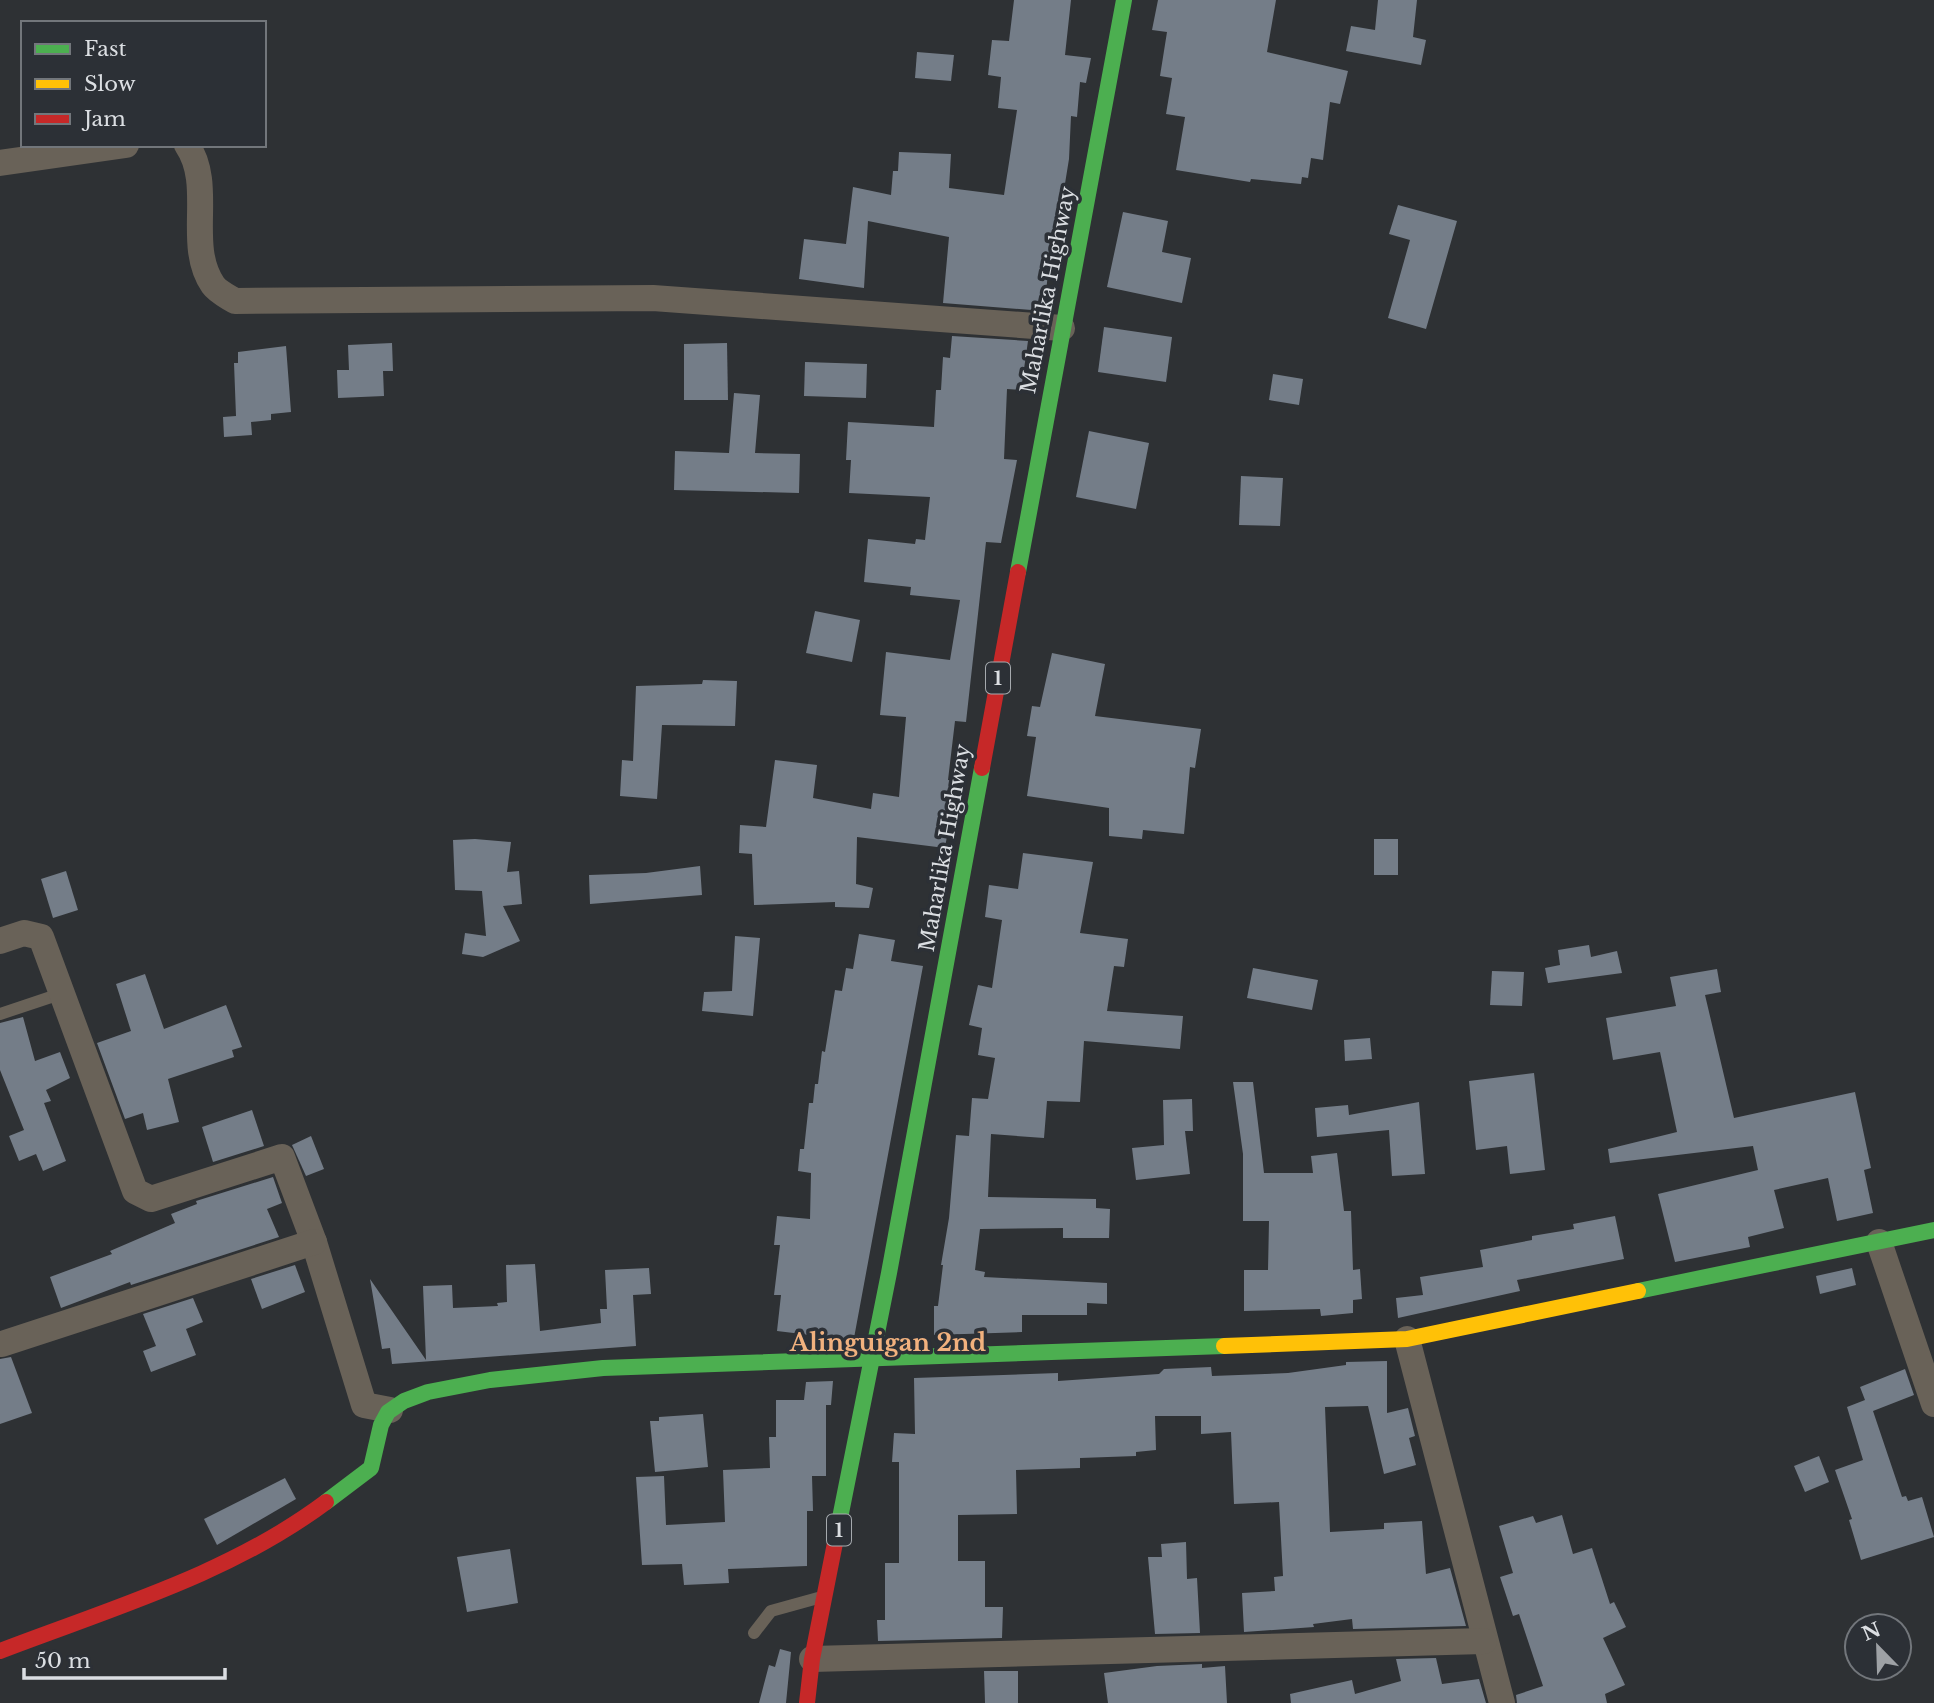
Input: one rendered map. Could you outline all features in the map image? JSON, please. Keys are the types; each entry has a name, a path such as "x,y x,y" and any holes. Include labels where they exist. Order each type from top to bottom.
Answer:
{"main road":[{"name":"Maharlika Highway","path":"807,1703 813,1659 872,1356 1124,0"},
{"path":"0,1651 222,1566 290,1529 372,1468 377,1458 382,1420 390,1410 424,1395 506,1378 603,1368 872,1356 1407,1339 1934,1230"}],"street":[{"path":"0,163 113,147"},
{"path":"188,147 194,158 201,191 202,255 207,275 214,287 235,301 653,298 1062,328"},
{"path":"0,942 24,933 41,937 64,993 135,1191 151,1199 282,1157 314,1241 364,1405 390,1410"},
{"path":"2,1344 314,1241"},
{"path":"1879,1242 1934,1404"},
{"path":"1407,1339 1502,1703"},
{"path":"813,1659 1484,1641"}],"lane":[{"path":"0,1014 64,993"},
{"path":"754,1633 772,1611 825,1597"}],"building":[{"path":"1014,0 1071,0 1065,55 1091,58 1086,83 1080,82 1077,117 1071,116 1069,159 1062,202 1059,202 1052,235 1044,311 943,303 949,237 868,221 864,288 799,279 804,239 846,244 853,187 891,195 893,171 898,171 899,152 951,154 949,188 1004,195 1017,110 998,108 1001,77 988,75 992,40 1009,41"},
{"path":"1158,0 1276,0 1267,52 1348,71 1340,104 1330,102 1323,160 1311,158 1308,178 1302,177 1301,184 1251,179 1250,182 1176,170 1185,117 1166,114 1172,78 1160,76 1167,32 1152,30"},
{"path":"1378,0 1417,0 1413,37 1426,40 1421,65 1346,51 1351,26 1375,30"},
{"path":"917,52 954,55 951,81 915,78"},
{"path":"1398,205 1457,221 1426,329 1388,318 1410,240 1389,234"},
{"path":"1123,212 1168,221 1162,252 1191,258 1182,303 1107,287"},
{"path":"1104,327 1172,337 1166,382 1098,372"},
{"path":"952,336 1028,341 1021,390 1007,389 1004,459 1017,460 1001,543 986,542 966,722 955,721 948,780 956,781 945,848 857,837 856,884 873,888 869,908 835,907 835,902 754,905 752,854 739,853 740,825 766,827 775,760 817,765 813,798 871,809 873,793 899,797 906,717 880,715 886,652 950,660 960,600 910,595 911,587 864,582 868,539 915,544 916,539 925,540 930,497 849,493 851,460 846,460 848,422 934,427 936,390 941,390 943,357 950,358"},
{"path":"392,343 393,371 383,371 384,396 338,398 337,370 349,370 348,345"},
{"path":"727,343 728,400 684,400 684,344"},
{"path":"286,346 291,412 271,414 271,420 251,422 252,435 224,437 223,417 236,416 234,363 238,363 238,352"},
{"path":"805,362 867,364 866,398 804,396"},
{"path":"1273,374 1303,379 1299,405 1269,400"},
{"path":"734,393 760,395 755,453 800,454 799,493 674,490 675,451 729,453"},
{"path":"1089,431 1149,443 1136,509 1076,497"},
{"path":"1241,476 1283,478 1280,526 1239,525"},
{"path":"815,611 860,620 852,662 806,653"},
{"path":"1052,653 1105,664 1095,716 1201,729 1195,768 1190,767 1184,834 1143,830 1142,839 1109,836 1109,808 1027,796 1036,737 1027,736 1032,706 1040,707"},
{"path":"703,680 737,681 735,726 662,725 657,799 620,796 622,760 633,761 636,686 702,684"},
{"path":"1374,839 1398,839 1398,875 1374,875"},
{"path":"453,840 511,842 507,872 519,871 522,904 503,906 520,941 483,957 462,954 465,933 486,936 482,891 455,890"},
{"path":"1023,853 1093,862 1080,933 1128,939 1124,967 1114,966 1107,1011 1183,1016 1180,1049 1084,1041 1080,1102 1047,1101 1044,1138 991,1134 988,1197 1096,1199 1096,1208 1110,1209 1109,1238 1063,1238 1063,1228 980,1229 975,1270 985,1272 984,1277 1107,1283 1107,1304 1087,1303 1087,1315 1022,1315 1022,1332 934,1335 934,1306 938,1306 956,1135 969,1136 972,1098 988,1099 995,1058 978,1055 982,1028 969,1025 978,985 992,988 1002,920 985,917 989,885 1018,889"},
{"path":"700,866 702,895 590,904 589,875 646,873"},
{"path":"66,871 78,910 53,918 41,879"},
{"path":"859,934 895,940 891,961 923,966 854,1338 809,1340 810,1335 777,1331 781,1295 774,1295 780,1245 774,1245 777,1216 810,1219 811,1173 798,1171 800,1149 804,1149 809,1103 813,1103 815,1084 818,1084 835,990 842,991 846,968 853,969"},
{"path":"735,936 760,938 753,1016 702,1011 704,992 732,991"},
{"path":"1589,945 1591,957 1617,951 1622,973 1548,983 1545,968 1560,965 1558,950"},
{"path":"1253,968 1318,980 1312,1010 1247,998"},
{"path":"1717,969 1721,992 1705,995 1734,1118 1855,1092 1871,1168 1864,1170 1873,1213 1837,1221 1828,1178 1774,1190 1784,1228 1748,1237 1750,1247 1675,1262 1658,1194 1758,1170 1753,1146 1610,1163 1608,1149 1677,1132 1660,1052 1613,1060 1606,1018 1676,1006 1670,977"},
{"path":"1492,971 1524,972 1522,1006 1490,1005"},
{"path":"145,974 164,1029 226,1005 242,1047 232,1050 234,1057 168,1079 179,1122 147,1130 143,1113 125,1119 97,1043 131,1031 116,984"},
{"path":"23,1017 35,1061 60,1052 70,1078 46,1090 51,1101 44,1103 66,1161 43,1171 36,1154 19,1161 9,1136 24,1130 0,1070 0,1023"},
{"path":"1370,1038 1372,1059 1345,1061 1344,1040"},
{"path":"1534,1073 1545,1170 1510,1174 1507,1146 1476,1150 1469,1081"},
{"path":"1233,1082 1253,1082 1264,1173 1313,1173 1311,1156 1337,1153 1344,1211 1351,1211 1353,1270 1360,1269 1362,1299 1353,1300 1353,1313 1321,1316 1320,1309 1244,1311 1244,1270 1268,1270 1269,1221 1243,1221 1243,1154"},
{"path":"1192,1099 1193,1131 1185,1131 1190,1174 1136,1180 1132,1148 1164,1145 1163,1100"},
{"path":"1419,1102 1425,1174 1392,1176 1389,1130 1317,1137 1315,1108 1348,1105 1349,1115"},
{"path":"252,1110 264,1146 213,1162 202,1127"},
{"path":"311,1136 324,1169 306,1176 292,1145"},
{"path":"273,1177 282,1203 267,1209 279,1237 131,1285 130,1282 61,1308 50,1277 112,1254 110,1251 175,1223 171,1214 197,1204 196,1201"},
{"path":"1615,1216 1624,1259 1517,1280 1520,1291 1398,1318 1396,1298 1423,1295 1420,1277 1483,1267 1480,1250 1532,1240 1532,1236 1574,1229 1573,1224"},
{"path":"535,1264 540,1331 601,1323 600,1309 607,1309 605,1270 649,1268 651,1294 633,1295 636,1346 392,1364 390,1348 382,1349 370,1279 426,1360 423,1286 452,1285 453,1308 498,1306 497,1303 507,1302 506,1265"},
{"path":"295,1265 305,1292 262,1309 251,1279"},
{"path":"1852,1268 1856,1285 1820,1294 1816,1276"},
{"path":"193,1298 203,1322 186,1329 196,1355 151,1372 143,1351 156,1346 143,1314"},
{"path":"11,1357 32,1413 0,1424 0,1359"},
{"path":"1387,1361 1387,1413 1408,1408 1415,1436 1409,1438 1416,1465 1384,1474 1368,1406 1325,1407 1330,1532 1384,1529 1384,1523 1422,1521 1426,1574 1450,1568 1466,1626 1353,1629 1352,1619 1313,1624 1314,1627 1244,1632 1242,1593 1275,1591 1274,1577 1283,1576 1279,1502 1234,1504 1231,1432 1201,1434 1201,1416 1155,1416 1156,1450 1136,1452 1136,1456 1080,1458 1080,1468 1016,1470 1017,1514 958,1515 958,1561 985,1561 985,1607 1003,1607 1002,1638 878,1641 877,1620 885,1620 885,1563 899,1563 899,1462 892,1462 894,1433 915,1434 914,1378 1058,1373 1058,1381 1159,1374 1164,1369 1211,1367 1212,1376 1288,1373 1346,1365 1346,1362"},
{"path":"1905,1369 1914,1395 1873,1411 1902,1497 1906,1496 1908,1501 1922,1497 1934,1537 1861,1560 1849,1520 1852,1519 1835,1470 1863,1460 1847,1407 1865,1400 1860,1387"},
{"path":"833,1381 831,1405 826,1405 826,1476 812,1476 813,1511 807,1511 807,1566 728,1569 729,1583 684,1585 682,1564 642,1565 636,1477 664,1476 666,1525 725,1522 723,1470 770,1468 769,1437 776,1437 776,1400 804,1400 806,1382"},
{"path":"703,1414 708,1467 655,1472 650,1421 659,1421 659,1417"},
{"path":"1819,1456 1829,1482 1805,1492 1794,1466"},
{"path":"285,1478 296,1499 217,1545 204,1519"},
{"path":"1562,1515 1573,1554 1592,1548 1610,1604 1614,1602 1626,1627 1603,1638 1625,1685 1605,1694 1607,1703 1517,1703 1516,1695 1543,1686 1519,1614 1513,1616 1500,1577 1513,1573 1499,1526 1533,1516 1536,1523"},
{"path":"1186,1542 1187,1579 1197,1578 1200,1633 1155,1634 1148,1557 1162,1557 1161,1544"},
{"path":"510,1549 518,1603 467,1612 457,1557"},
{"path":"780,1649 791,1652 786,1703 759,1703 769,1665 775,1667"},
{"path":"1436,1658 1442,1684 1479,1679 1486,1703 1291,1703 1290,1694 1352,1680 1355,1694 1401,1681 1396,1659"},
{"path":"1202,1664 1202,1668 1225,1666 1227,1703 1108,1703 1104,1673 1157,1666"},
{"path":"984,1671 1018,1671 1018,1703 985,1703"}],"traffic: fast":[{"path":"1018,572 1124,0"},
{"path":"835,1543 889,1273 982,768"},
{"path":"1638,1291 1934,1230"},
{"path":"326,1502 371,1468 381,1425 388,1412 404,1401 428,1392 490,1380 603,1368 1224,1346"}],"traffic: slow":[{"path":"1224,1346 1407,1339 1638,1291"}],"traffic: jam":[{"path":"982,768 1018,572"},
{"path":"0,1651 127,1604 210,1569 250,1550 326,1502"},
{"path":"807,1703 812,1659 835,1543"}],"district":[{"name":"Alinguigan 2nd","path":"888,1342"}]}
